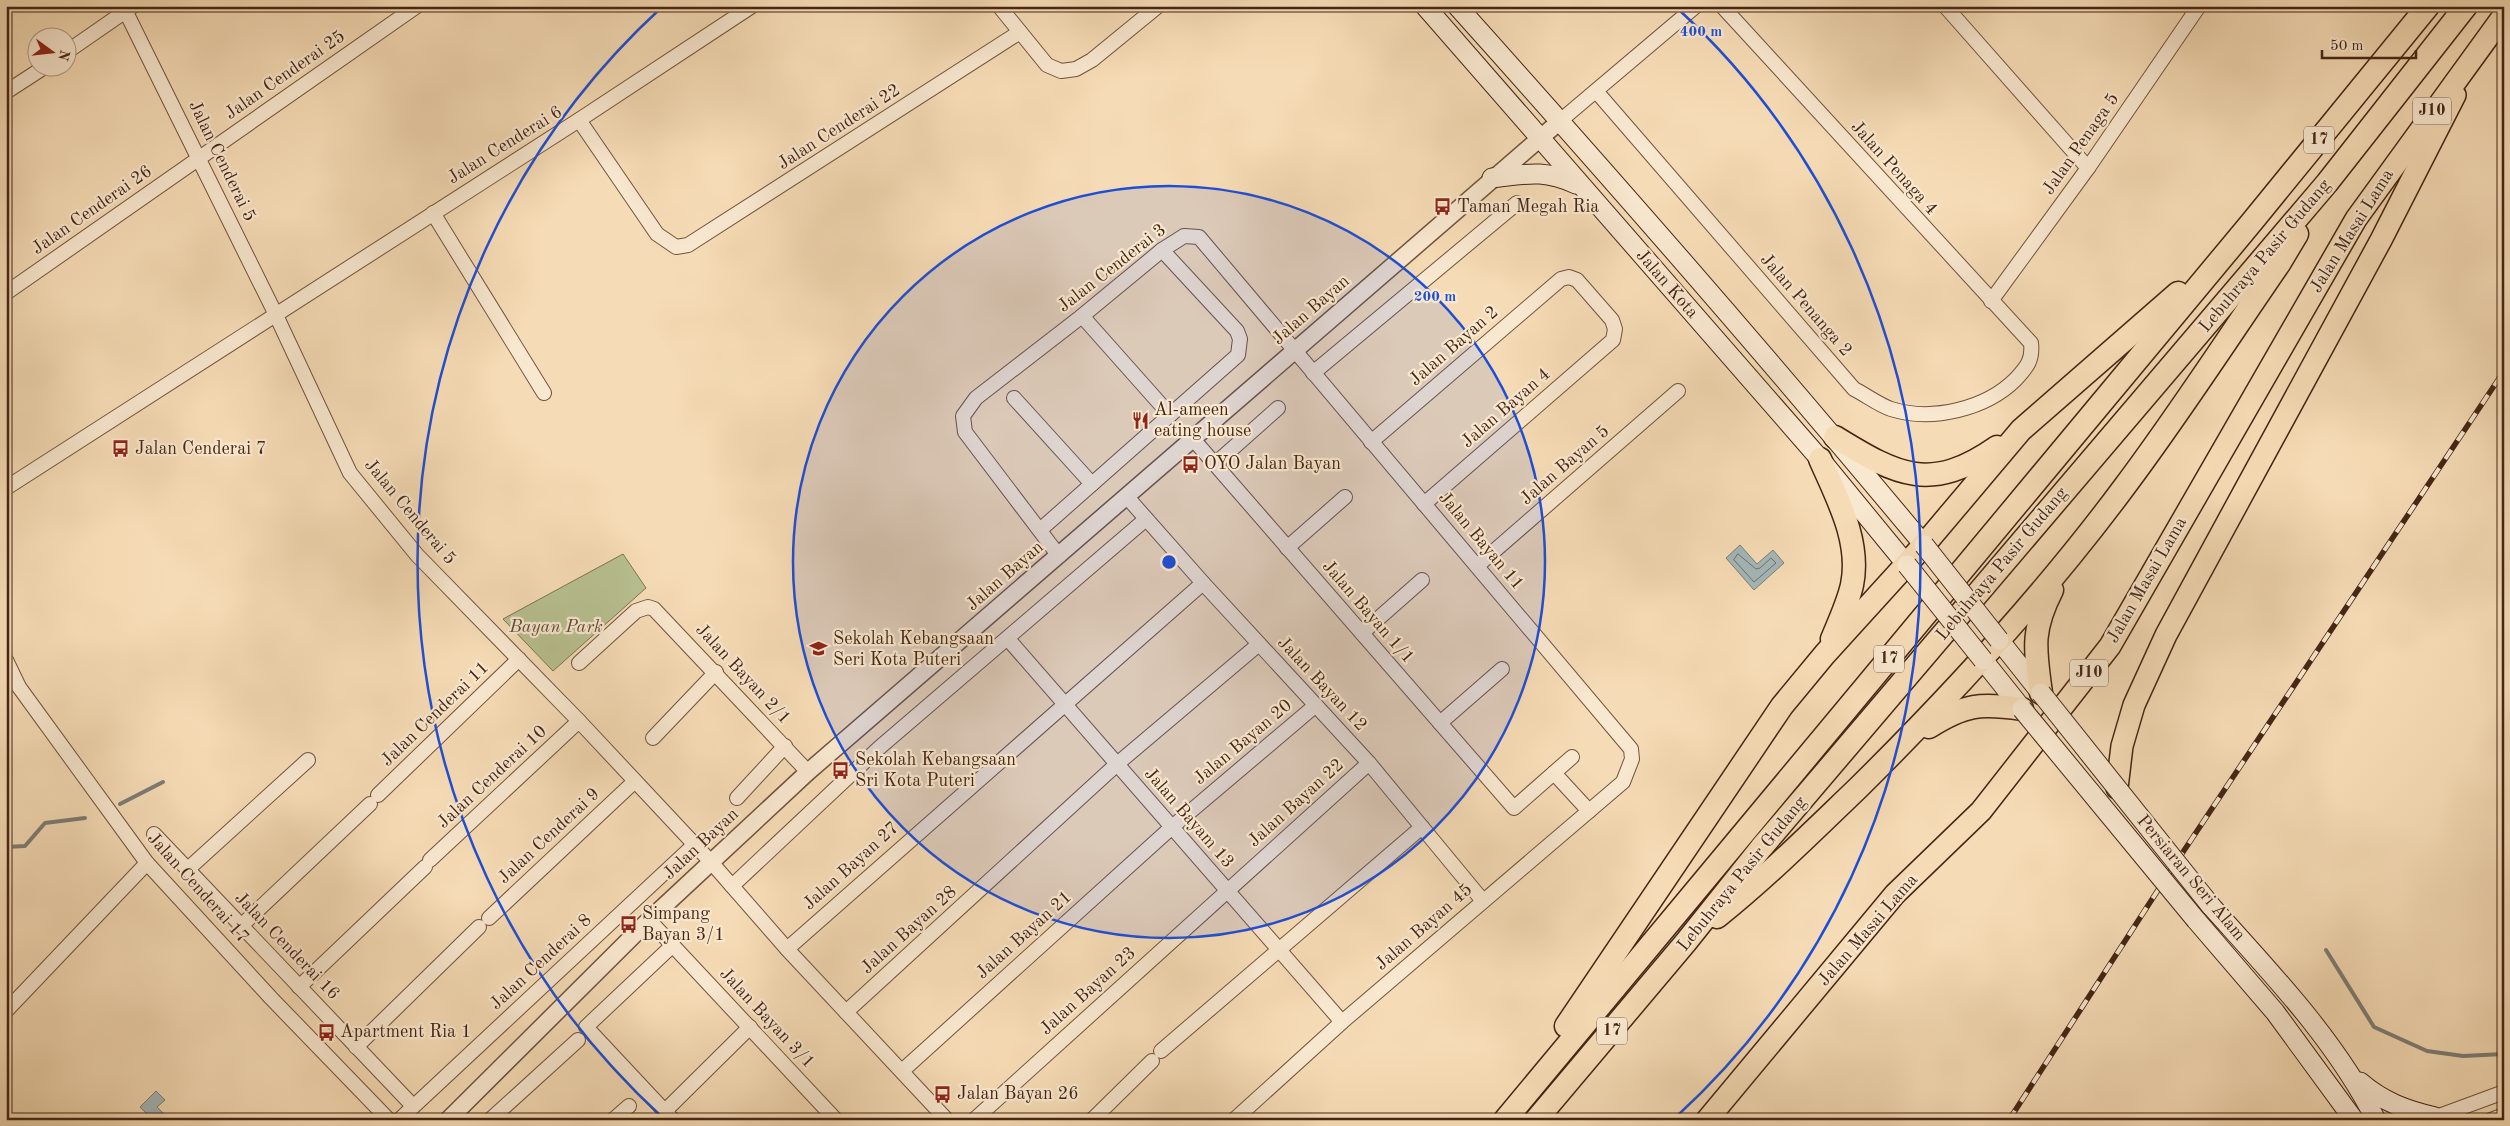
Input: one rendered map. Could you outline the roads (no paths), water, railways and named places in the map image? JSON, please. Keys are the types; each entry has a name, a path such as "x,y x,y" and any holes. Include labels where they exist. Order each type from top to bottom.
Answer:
{"highway":[{"name":"Lebuhraya Pasir Gudang","path":"1505,1120 2251,223 2428,6"},
{"name":"Lebuhraya Pasir Gudang","path":"1536,1120 1686,942 1761,848 2327,183 2466,6"},
{"path":"1686,942 1750,890 1902,744 1983,660 2066,562 2126,485 2279,264 2327,183"},
{"path":"1835,437 1877,463 1904,472 1931,475 1953,471 1975,462 2022,430 2170,300 2251,223"},
{"path":"1526,1093 1559,1036 1782,706 1825,654 1924,546 2022,430"},
{"path":"1820,459 1843,511 1851,536 1854,560 1852,584 1825,654"},
{"path":"2041,693 2035,652 2036,634 2044,605 2066,562"},
{"path":"1902,744 1946,716 1970,707 1990,704 2022,709"}],"main road":[{"name":"Jalan Kota","path":"1425,6 1820,459 1983,660"},
{"name":"Jalan Kota","path":"1457,6 1560,121 1835,437 1999,640"},
{"name":"Jalan Masai Lama","path":"1707,1120 1895,894 1981,811 2110,646 2356,219 2390,169 2504,15"},
{"path":"2116,788 2122,746 2134,705 2166,635 2410,185 2444,120 2474,54"},
{"path":"2390,169 2401,167 2407,170 2410,175 2410,185"},
{"path":"1492,178 1541,172 1557,175 1582,186"},
{"name":"Persiaran Seri Alam","path":"1999,640 2211,906 2292,996 2363,1094 2376,1120"},
{"name":"Persiaran Seri Alam","path":"1983,660 2196,920 2275,1012 2354,1120"},
{"path":"2346,1070 2383,1099 2404,1109 2432,1118"}],"street":[{"name":"Jalan Cenderai 25","path":"199,157 417,6"},
{"name":"Jalan Cenderai 6","path":"275,313 579,120 752,6"},
{"path":"999,6 1047,65 1061,71 1076,69 1092,60 1158,6"},
{"path":"1560,121 1696,6"},
{"name":"Jalan Penaga 4","path":"1722,6 2031,343 2033,356"},
{"path":"1945,6 2088,168"},
{"name":"Jalan Penaga 5","path":"1991,301 2088,168 2199,6"},
{"name":"Jalan Cenderai 5","path":"127,8 275,313 350,473 417,555 579,721 710,862"},
{"path":"78,44 127,8"},
{"name":"Jalan Cenderai 22","path":"579,120 657,234 676,247 688,245 699,240 1020,32"},
{"path":"6,92 28,78"},
{"name":"Jalan Penanga 2","path":"1596,91 1854,389 1891,409 1934,414 1972,407 2004,391 2026,368 2033,356"},
{"name":"Jalan Bayan","path":"448,1120 649,920 808,772 1560,121"},
{"name":"Jalan Cenderai 26","path":"6,293 199,157"},
{"path":"1314,373 1517,203"},
{"path":"433,213 544,393"},
{"name":"Jalan Cenderai 3","path":"1040,530 965,432 963,416 976,398 1082,316 1162,250 1184,236 1199,238 1294,351"},
{"path":"1059,556 1040,530 1232,362 1240,349 1237,332 1162,250"},
{"name":"Jalan Bayan 4","path":"1424,504 1613,340 1615,329 1612,320 1577,280 1561,278"},
{"name":"Jalan Bayan 2","path":"1371,442 1561,278"},
{"path":"6,488 275,313"},
{"path":"1082,316 1170,415"},
{"name":"Jalan Bayan 11","path":"1294,351 1628,743 1632,759"},
{"name":"Jalan Bayan 5","path":"1477,566 1678,391"},
{"path":"1014,398 1092,484"},
{"path":"1215,464 1278,408"},
{"name":"Jalan Bayan 1/1","path":"1193,439 1514,808 1554,773"},
{"name":"Jalan Bayan 12","path":"1127,497 1203,583 1369,763 1483,901"},
{"path":"1287,548 1345,497"},
{"path":"732,886 880,748 1146,518"},
{"path":"1362,633 1422,580"},
{"name":"Jalan Bayan 27","path":"787,949 1064,703 1203,583"},
{"name":"Jalan Bayan 2/1","path":"580,663 636,612 648,607 660,612 808,772"},
{"name":"Jalan Bayam 13","path":"1008,639 1342,1022"},
{"name":"Jalan Bayan 28","path":"846,1012 1117,764 1260,644"},
{"name":"Jalan Cenderai 11","path":"241,926 519,659"},
{"name":"Jalan Cenderai 17","path":"6,660 19,686 147,863 271,998 389,1120"},
{"path":"1440,723 1502,669"},
{"path":"653,738 716,672"},
{"name":"Jalan Bayan 20","path":"1172,827 1316,705"},
{"name":"Jalan Cenderai 10","path":"299,987 427,863 579,721"},
{"path":"737,798 785,746"},
{"path":"1572,757 1554,773 1589,811"},
{"name":"Jalan Bayan 45","path":"1234,1120 1342,1022 1623,782 1632,759"},
{"path":"188,869 308,760"},
{"name":"Jalan Bayan 22","path":"1227,891 1369,763"},
{"name":"Jalan Cenderai 9","path":"356,1047 484,922 635,781"},
{"name":"Jalan Bayan 21","path":"902,1071 1172,827"},
{"path":"1092,1120 1157,1056 1422,827"},
{"name":"Jalan Cenderai 16","path":"154,834 413,1106"},
{"name":"Jalan Cenderai 8","path":"399,1120 694,845"},
{"path":"710,862 787,949 947,1120"},
{"path":"6,1011 147,863"},
{"name":"Jalan Bayan 23","path":"974,1120 1227,891"},
{"name":"Jalan Bayan 3/1","path":"649,920 750,1027 830,1117"},
{"path":"673,945 586,1027 669,1115 750,1027"},
{"path":"490,1120 578,1040"},
{"path":"2432,1118 2504,1092"},
{"path":"613,1120 629,1106"},
{"path":"2491,1120 2504,1115"}],"water":[{"path":"1740,545 1757,564 1773,550 1784,563 1754,590 1726,558"},
{"path":"156,1091 165,1100 157,1107 168,1118 166,1120 153,1120 140,1107"}],"waterway":[{"path":"120,804 163,782"},
{"path":"6,847 25,846 45,823 85,818"},
{"path":"2326,950 2374,1027 2427,1051 2463,1056 2504,1054"}],"railway":[{"path":"2009,1120 2171,870 2504,371"}],"place":[{"name":"Taman Megah Ria","path":"1443,207"},
{"name":"Al-ameen eating house","path":"1140,420"},
{"name":"Jalan Cenderai 7","path":"121,449"},
{"name":"OYO Jalan Bayan","path":"1190,464"},
{"name":"Sekolah Kebangsaan Seri Kota Puteri","path":"819,649"},
{"name":"Sekolah Kebangsaan Sri Kota Puteri","path":"841,770"},
{"name":"Simpang Bayan 3/1","path":"628,924"},
{"name":"Apartment Ria 1","path":"326,1032"},
{"name":"Jalan Bayan 26","path":"943,1094"}],"park label":[{"name":"Bayan Park","path":"556,627"}]}
